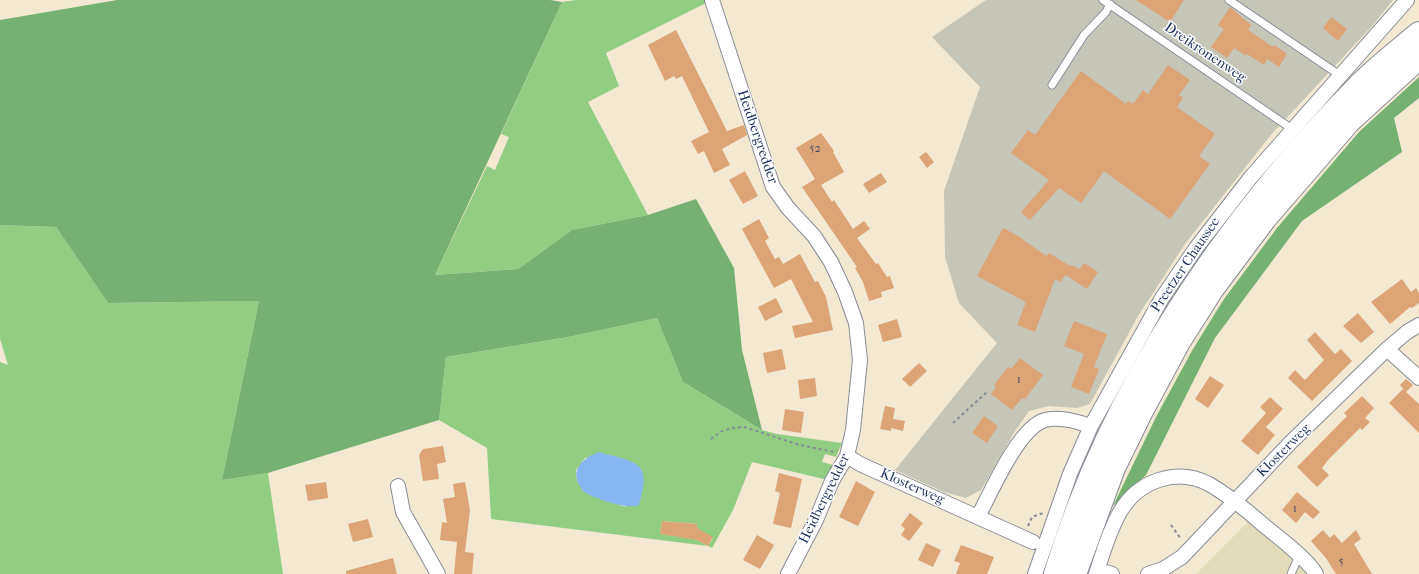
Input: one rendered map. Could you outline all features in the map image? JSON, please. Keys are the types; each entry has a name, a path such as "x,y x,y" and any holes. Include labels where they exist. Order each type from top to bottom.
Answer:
{"highway":[{"name":"Preetzer Chaussee","path":"1055,574 1083,495 1125,402 1197,280 1250,207 1362,82 1419,33"},
{"path":"1075,574 1114,468 1179,342 1212,290 1264,218 1349,122 1419,58"}],"street":[{"name":"Heidbergredder","path":"712,0 773,187 788,208 814,236 831,262 846,292 856,323 860,360 854,430 847,456 832,480 816,520 788,574"},
{"name":"Preetzer Chaussee","path":"1035,574 1067,481 1091,426 1162,298 1223,212 1292,129 1341,76 1407,0"},
{"name":"Klosterweg","path":"1148,574 1172,564 1189,550 1290,443 1387,349 1419,325"},
{"path":"1387,349 1419,378"},
{"path":"978,517 1020,441 1031,427 1046,420 1057,419 1091,426"},
{"name":"Klosterweg","path":"847,456 860,464 1028,539"},
{"path":"1104,573 1112,526 1121,510 1133,495 1151,482 1171,478 1192,478 1209,484 1235,500 1299,556 1316,574"},
{"path":"398,486 403,512 438,574"}],"lane":[{"path":"1229,0 1341,76"},
{"path":"1052,84 1084,35 1106,12 1106,2"},
{"name":"Dreikronenweg","path":"1106,2 1292,129"},
{"path":"1291,574 1299,556"}],"path":[{"path":"953,423 988,391"},
{"path":"711,439 722,431 744,427 800,445 847,456"},
{"path":"1028,539 1032,517 1048,512"},
{"path":"1171,525 1189,550"}],"shaded area":[{"path":"986,0 1393,0 1373,25 1270,136 1185,244 1138,316 1090,404 1077,408 1049,406 1029,411 1015,431 981,490 966,498 944,492 895,470 997,343 959,303 945,257 944,191 980,87 932,37"},
{"path":"1248,522 1307,571 1309,574 1196,574"}],"green space":[{"path":"117,0 550,0 562,2 435,275 518,269 572,230 648,215 696,199 734,268 742,350 762,430 683,382 657,318 568,337 446,357 439,420 268,473 222,480 259,301 108,303 56,227 0,225 0,20"},
{"path":"576,0 705,0 706,3 606,53 619,86 588,102 648,215 572,230 518,269 435,275 487,166 495,170 509,137 501,134 562,2"},
{"path":"1419,77 1419,98 1394,118 1402,152 1302,221 1215,338 1146,475 1113,506 1156,417 1193,349 1224,299 1277,228 1359,132"},
{"path":"0,225 56,227 108,303 259,301 222,480 268,473 283,574 0,574 0,362 8,365 0,339"},
{"path":"657,318 683,382 762,430 777,434 842,443 836,457 825,454 822,462 833,465 828,480 752,462 733,510 712,548 708,546 491,519 487,448 439,420 446,357 568,337","holes":["586,457 626,507 611,502 577,481 576,470","662,521 697,524 697,528 713,538 708,546 695,539 660,534"]}],"water":[{"path":"599,452 632,462 642,471 644,479 639,505 628,506 612,503 582,490 577,480 577,469 584,460"}],"building":[{"path":"1136,0 1184,0 1170,22"},
{"path":"1230,7 1251,25 1248,30 1273,47 1274,45 1287,54 1279,67 1267,59 1264,65 1234,48 1227,58 1211,47 1224,29 1218,25"},
{"path":"1331,17 1347,29 1338,41 1323,28"},
{"path":"676,30 727,131 744,125 747,135 722,149 730,165 714,173 704,151 698,154 691,141 709,132 682,76 676,79 674,76 665,81 648,45"},
{"path":"1168,65 1190,80 1179,95 1183,98 1177,107 1215,134 1199,156 1210,164 1170,219 1104,171 1081,203 1059,188 1030,220 1021,212 1049,180 1011,153 1028,130 1035,135 1081,71 1126,104 1128,101 1133,104 1143,90 1148,94"},
{"path":"821,133 834,151 833,152 844,172 821,185 832,202 834,200 853,229 864,221 870,229 857,238 876,264 878,263 887,277 890,276 894,288 881,292 882,297 869,301 863,282 855,268 857,267 802,187 815,179 796,148"},
{"path":"926,152 934,162 927,168 919,157"},
{"path":"745,171 758,196 743,204 729,180"},
{"path":"881,173 887,182 869,193 863,184"},
{"path":"759,219 769,238 765,241 775,259 779,257 783,264 800,254 815,282 818,281 826,297 833,330 795,338 792,326 813,322 791,279 774,288 742,229"},
{"path":"1003,228 1018,236 1046,256 1049,253 1070,266 1071,265 1080,269 1084,263 1098,272 1087,289 1066,275 1060,282 1055,279 1035,332 1017,325 1026,302 977,276"},
{"path":"1402,279 1411,292 1416,288 1419,293 1419,303 1412,308 1410,307 1390,324 1371,302"},
{"path":"776,298 783,312 765,321 758,307"},
{"path":"1358,313 1374,332 1361,343 1343,326"},
{"path":"897,319 902,337 883,342 878,325"},
{"path":"1074,321 1107,334 1094,367 1099,369 1089,394 1071,387 1084,354 1064,346"},
{"path":"1315,332 1335,354 1341,349 1352,361 1312,401 1288,378 1295,370 1305,380 1324,360 1307,340"},
{"path":"782,349 786,369 767,373 763,353"},
{"path":"1020,358 1043,375 1025,399 1022,398 1012,410 991,394 996,387 994,385 1008,367 1011,369"},
{"path":"919,363 927,371 910,387 902,379"},
{"path":"1210,376 1224,385 1208,408 1195,399"},
{"path":"815,378 817,396 800,399 798,380"},
{"path":"1406,379 1413,385 1406,392 1419,404 1419,433 1389,403 1403,389 1404,390 1400,385"},
{"path":"1362,396 1374,408 1365,418 1370,422 1362,430 1360,428 1328,460 1322,468 1329,475 1317,487 1297,467 1347,416 1344,413"},
{"path":"1270,397 1283,409 1266,427 1275,435 1258,455 1241,441 1266,413 1260,407"},
{"path":"885,406 895,408 893,419 905,421 903,431 891,428 891,431 880,429"},
{"path":"785,409 804,412 801,433 782,430"},
{"path":"984,416 998,426 987,443 972,433"},
{"path":"443,446 446,462 437,464 439,479 423,481 419,455 423,449"},
{"path":"779,473 802,479 791,528 773,524 780,493 775,491"},
{"path":"856,481 875,492 858,526 839,517"},
{"path":"326,482 328,498 308,501 305,485"},
{"path":"465,482 470,510 465,552 474,553 472,574 454,574 457,542 440,540 442,522 447,523 443,499 455,497 453,484"},
{"path":"1297,492 1320,512 1313,519 1305,512 1296,523 1282,510"},
{"path":"910,513 923,523 909,541 901,535 905,529 901,525"},
{"path":"368,519 373,537 353,542 348,524"},
{"path":"662,521 697,524 697,528 713,537 708,546 697,540 660,534"},
{"path":"1323,530 1330,538 1334,534 1342,543 1356,530 1361,539 1354,544 1372,574 1336,574 1326,558 1311,541"},
{"path":"757,535 774,545 760,569 743,560"},
{"path":"926,543 941,550 933,567 918,560"},
{"path":"961,545 994,557 987,574 956,574 960,563 954,561"},
{"path":"393,558 397,574 346,574 346,571"}]}
